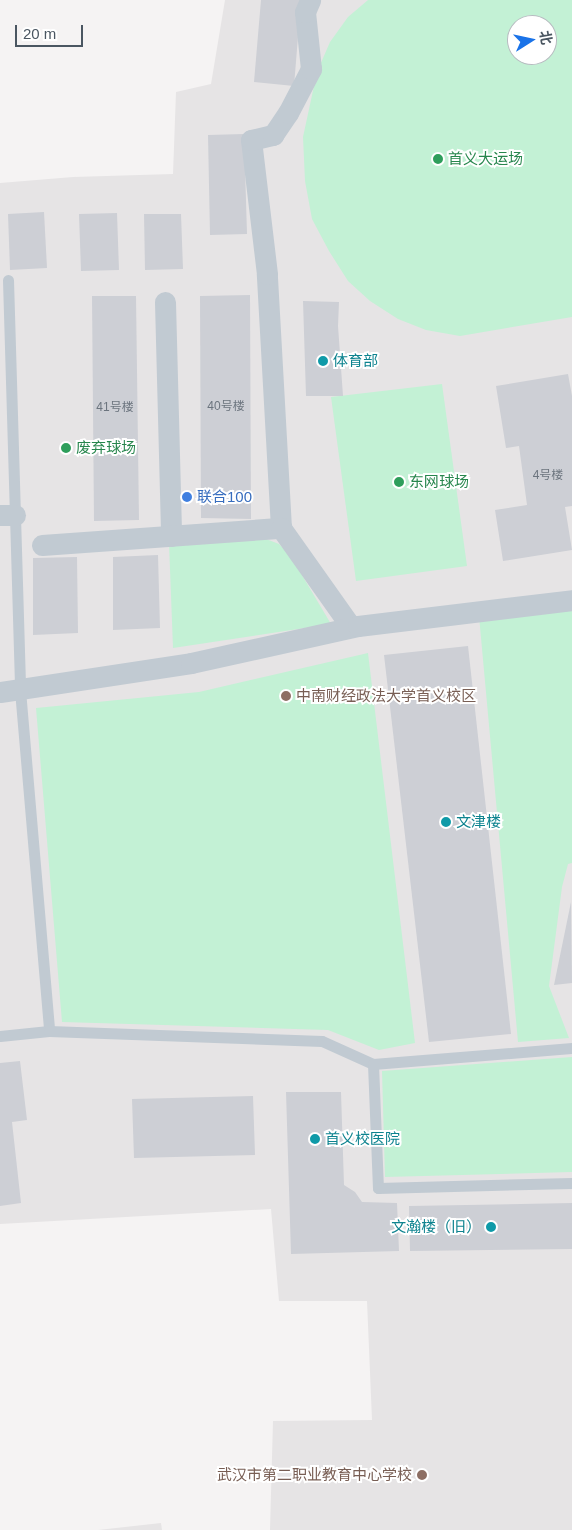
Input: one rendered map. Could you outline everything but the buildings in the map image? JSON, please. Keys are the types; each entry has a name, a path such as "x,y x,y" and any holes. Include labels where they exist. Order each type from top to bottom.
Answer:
{"street":[{"path":"310,0 305,12 311,69 288,113 273,135 251,140 267,274 281,528 351,627"},
{"path":"165,302 171,536"},
{"path":"42,545 281,528"},
{"path":"10,691 191,663 351,627 572,600"}],"lane":[{"path":"8,280 10,691 48,1031"},
{"path":"0,1036 48,1031 322,1041 373,1064 572,1048"},
{"path":"373,1064 378,1188 572,1183"}],"shaded area":[{"name":"中南财经政法大学首义校区","path":"225,0 572,0 572,1530 270,1530 273,1421 372,1420 367,1301 279,1301 271,1209 0,1224 0,183 73,177 173,174 176,92 211,84"},
{"path":"161,1523 162,1530 98,1530"}],"green space":[{"name":"首义大运场","path":"368,0 572,0 572,317 460,336 426,330 398,319 370,301 348,281 312,219 305,181 303,137 317,72 330,42 348,17"},
{"name":"东网球场","path":"442,384 467,566 356,581 331,397"},
{"path":"266,539 279,544 290,555 331,624 173,648 169,543"},
{"path":"572,605 572,863 568,864 562,887 549,986 569,1038 518,1042 479,616"},
{"path":"368,653 415,1043 379,1050 328,1030 62,1022 36,708 199,692"},
{"path":"572,1057 572,1172 385,1177 382,1071"}],"place":[{"name":"首义大运场","path":"438,159"},
{"name":"体育部","path":"323,361"},
{"name":"废弃球场","path":"66,448"},
{"name":"东网球场","path":"399,482"},
{"name":"联合100","path":"187,497"},
{"name":"中南财经政法大学首义校区","path":"286,696"},
{"name":"文津楼","path":"446,822"},
{"name":"首义校医院","path":"315,1139"},
{"name":"文瀚楼（旧）","path":"491,1227"},
{"name":"武汉市第二职业教育中心学校","path":"422,1475"}]}
